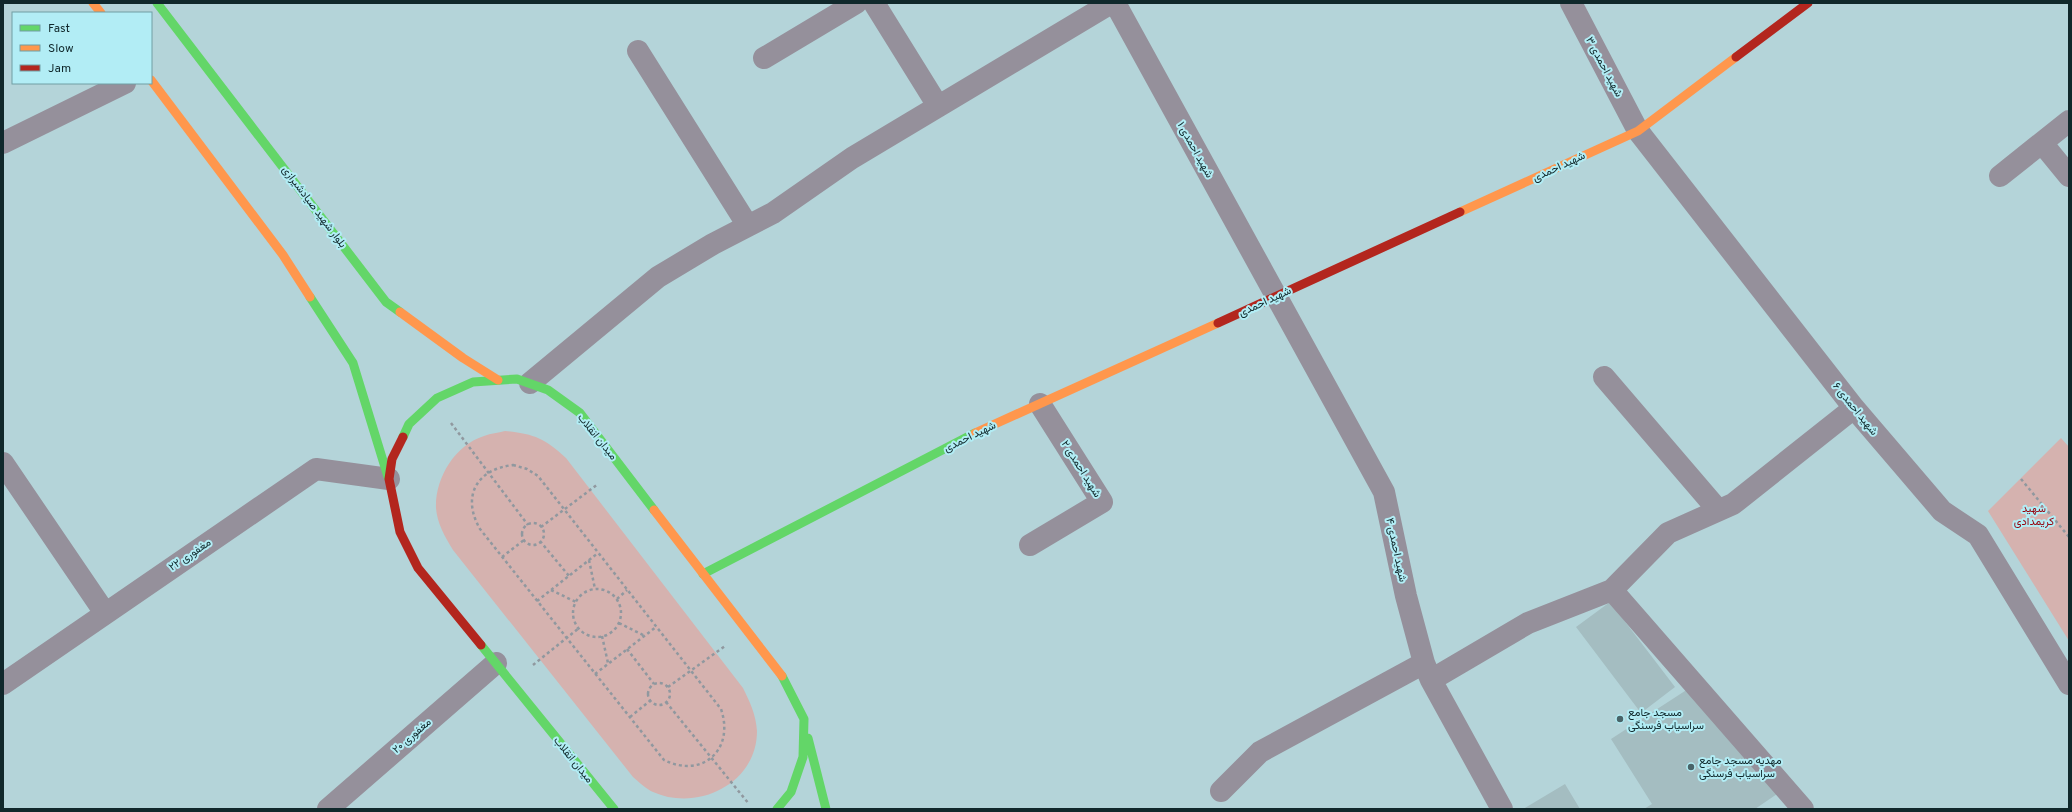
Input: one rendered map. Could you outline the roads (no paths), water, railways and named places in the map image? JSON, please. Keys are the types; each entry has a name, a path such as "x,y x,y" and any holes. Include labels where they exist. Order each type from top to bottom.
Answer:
{"main road":[{"path":"93,3 100,12"},
{"name":"بلوار شهید صیادشیرازی","path":"158,3 386,302 463,358 498,380"},
{"name":"شهید احمدی","path":"704,574 967,437 1275,298 1638,131 1808,3"},
{"path":"152,81 283,255 353,363 389,479"},
{"name":"میدان انقلاب","path":"614,809 418,568 400,532 389,479 392,459 409,424 437,398 473,382 517,379 548,390 580,413 785,680 804,719 803,757 791,792 777,809"},
{"path":"804,719 826,809"}],"street":[{"path":"764,58 856,3"},
{"path":"874,3 938,106"},
{"path":"530,383 658,278 713,244 773,214 852,158 1111,3"},
{"name":"شهید احمدی ۱","path":"1115,3 1275,298"},
{"name":"شهید احمدی ۳","path":"1570,3 1638,131"},
{"path":"638,51 748,226"},
{"path":"3,143 123,84"},
{"path":"2000,176 2069,121"},
{"name":"شهید احمدی ۶","path":"1638,131 1854,408 1942,511 1978,535 2069,684"},
{"path":"2042,143 2069,176"},
{"name":"شهید احمدی ۴","path":"1275,298 1384,492 1406,596 1427,672 1502,809"},
{"path":"1604,377 1718,510"},
{"name":"شهید احمدی ۲","path":"1030,545 1102,502 1040,404"},
{"path":"1221,792 1260,752 1528,623 1612,590 1668,533 1733,504 1854,408"},
{"path":"3,463 105,613"},
{"name":"مغفوری ۲۲","path":"3,684 316,469 389,479"},
{"path":"1612,590 1803,809"},
{"name":"مغفوری ۲۰","path":"328,809 496,663"}],"place":[{"name":"مسجد جامع سراسیاب فرسنگی","path":"1620,719"},
{"name":"مهدیه مسجد جامع سراسیاب فرسنگی","path":"1691,767"}],"park label":[{"name":"شهید کریمدادی","path":"2034,515"}]}
